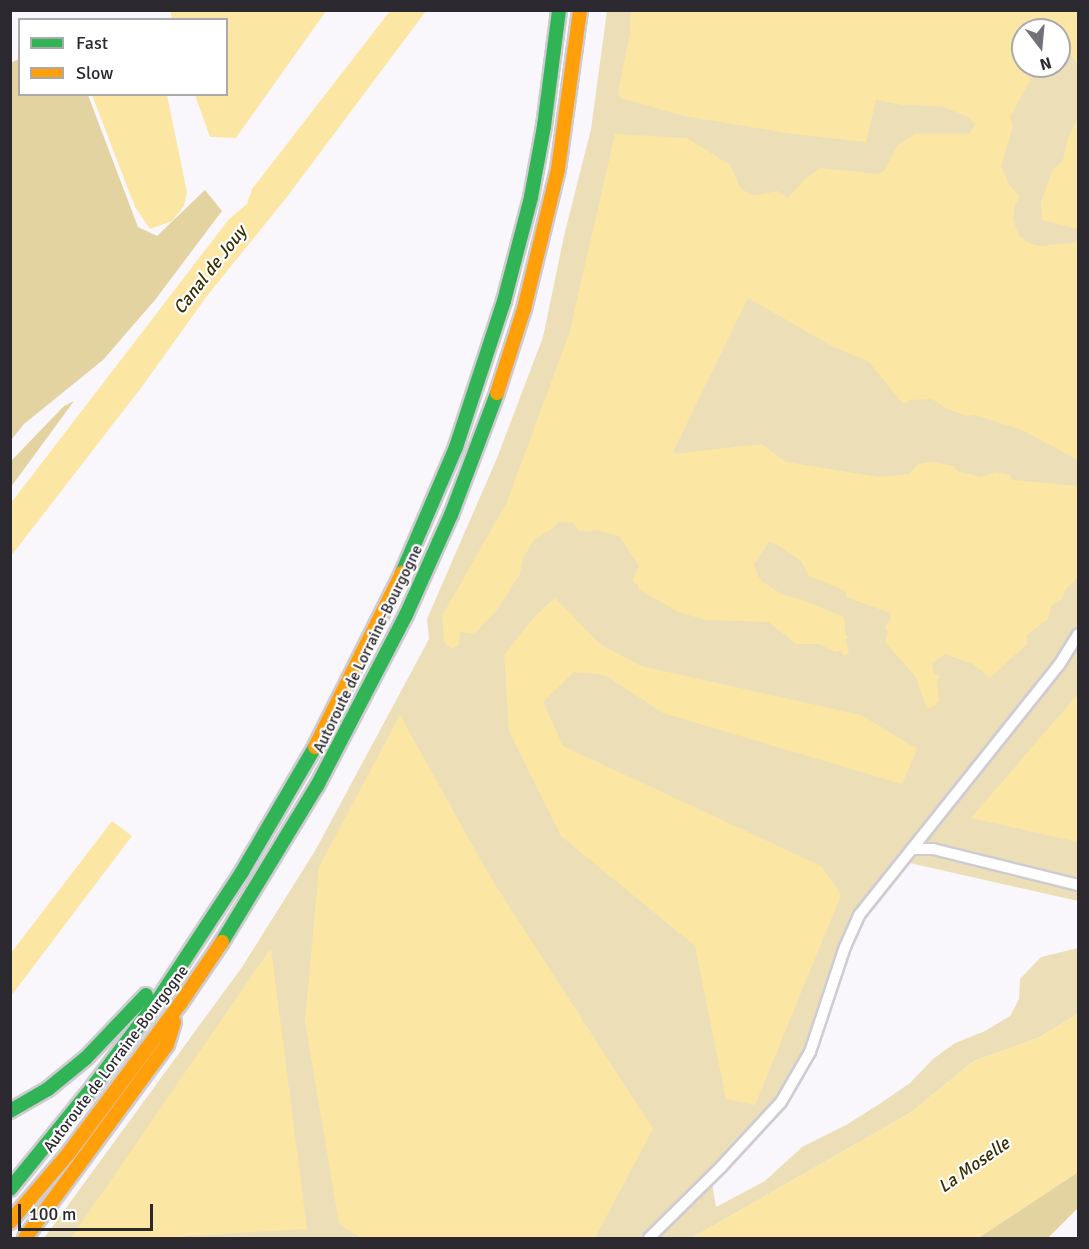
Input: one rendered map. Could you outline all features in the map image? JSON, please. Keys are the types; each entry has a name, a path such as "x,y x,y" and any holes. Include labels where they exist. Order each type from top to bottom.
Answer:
{"highway":[{"name":"Autoroute de Lorraine-Bourgogne","path":"10,1189 93,1088 151,1009 242,872 304,767 362,660 394,592 456,447 504,302 531,198 544,126 559,10"},
{"name":"Autoroute de Lorraine-Bourgogne","path":"10,1222 68,1154 180,1004 257,887 334,756 406,615 452,515 506,366 544,235 560,159 580,10"},
{"path":"10,1111 68,1073 120,1026 242,872"},
{"path":"25,1239 166,1045 180,1004"}],"street":[{"path":"649,1239 721,1167 781,1102 810,1052 845,947 860,914 1059,665 1078,634"},
{"path":"912,849 933,849 1078,885"}],"shaded area":[{"path":"607,11 1078,11 1078,901 901,861 860,914 810,1052 781,1102 711,1177 716,1207 765,1181 802,1147 846,1125 881,1103 910,1083 933,1059 955,1043 985,1031 1010,1016 1019,999 1020,979 1041,957 1078,948 1078,1014 1038,1038 974,1061 910,1113 692,1238 44,1238 242,967 315,851 429,639 427,619 497,458 543,337 564,236 591,129"},
{"path":"18,59 18,96 88,96 138,227 157,236 205,190 222,211 155,300 103,360 24,424 11,440 10,63"},
{"path":"74,401 11,487 11,461 64,406"},
{"path":"1078,1172 1078,1208 1048,1238 978,1238"}],"water":[{"path":"170,10 326,11 236,138 210,137 195,96 228,96 228,18 172,18"},
{"name":"Canal de Jouy","path":"390,11 426,11 287,197 207,296 141,388 11,556 11,503 229,219 247,204 252,189"},
{"path":"631,11 1078,11 1078,64 1071,55 1071,18 1011,18 1011,78 1031,78 1010,117 1013,126 1001,166 1009,184 1020,197 1015,204 1013,219 1019,236 1031,244 1041,246 1074,243 1078,240 1078,460 1022,430 947,409 932,399 910,400 903,404 869,362 830,345 748,298 672,454 762,444 786,462 879,477 909,474 918,464 931,462 954,466 957,471 981,477 996,472 1010,475 1012,480 1078,486 1078,575 1075,580 1066,589 1062,599 1051,606 1048,619 1027,635 1027,644 990,678 973,664 945,654 932,663 934,674 940,676 937,681 939,701 934,707 927,708 916,677 885,642 888,632 885,627 891,618 890,613 846,597 846,592 839,588 809,576 801,561 776,544 769,542 754,564 758,576 783,595 803,600 844,617 846,636 850,636 846,639 849,654 844,656 841,650 835,652 819,644 796,644 769,622 706,620 678,612 639,589 638,585 632,581 639,566 620,537 597,530 589,532 578,530 574,523 558,522 534,540 523,558 520,574 496,611 474,634 460,632 459,645 452,649 444,642 442,616 507,502 569,334 615,134 687,138 730,165 741,189 754,196 777,191 788,198 806,178 821,168 877,174 884,171 898,145 915,134 970,134 975,124 968,117 942,106 903,105 876,100 866,142 793,134 684,116 621,98 618,92 630,33"},
{"path":"92,96 167,96 187,192 184,206 172,221 150,229 135,207"},
{"path":"1078,117 1078,229 1042,220 1041,202 1053,170 1063,160 1068,138"},
{"path":"555,598 600,644 641,666 861,715 917,749 902,784 663,713 605,675 574,672 543,702 563,746 821,866 841,895 755,1105 726,1099 695,946 561,836 509,731 504,655 535,616"},
{"path":"1078,694 1078,842 971,818"},
{"path":"400,715 489,875 653,1129 595,1238 361,1238 339,1224 305,1021 319,867"},
{"path":"112,821 132,836 11,996 11,953"},
{"path":"271,948 307,1229 185,1236 184,1238 71,1238"},
{"name":"La Moselle","path":"1078,1014 1078,1172 978,1238 692,1238 910,1113 974,1061 1038,1038"}],"traffic: fast":[{"path":"402,573 456,447 504,301 531,197 544,126 559,10"},
{"path":"222,942 317,786 406,615 451,515 497,393"},
{"path":"10,1189 92,1088 158,1000 242,872 315,747"},
{"path":"10,1111 48,1089 86,1058 146,995"}],"traffic: slow":[{"path":"497,393 524,309 558,169 580,10"},
{"path":"315,747 402,573"},
{"path":"10,1222 68,1154 180,1004 222,942"},
{"path":"25,1238 167,1045 174,1022"}]}
